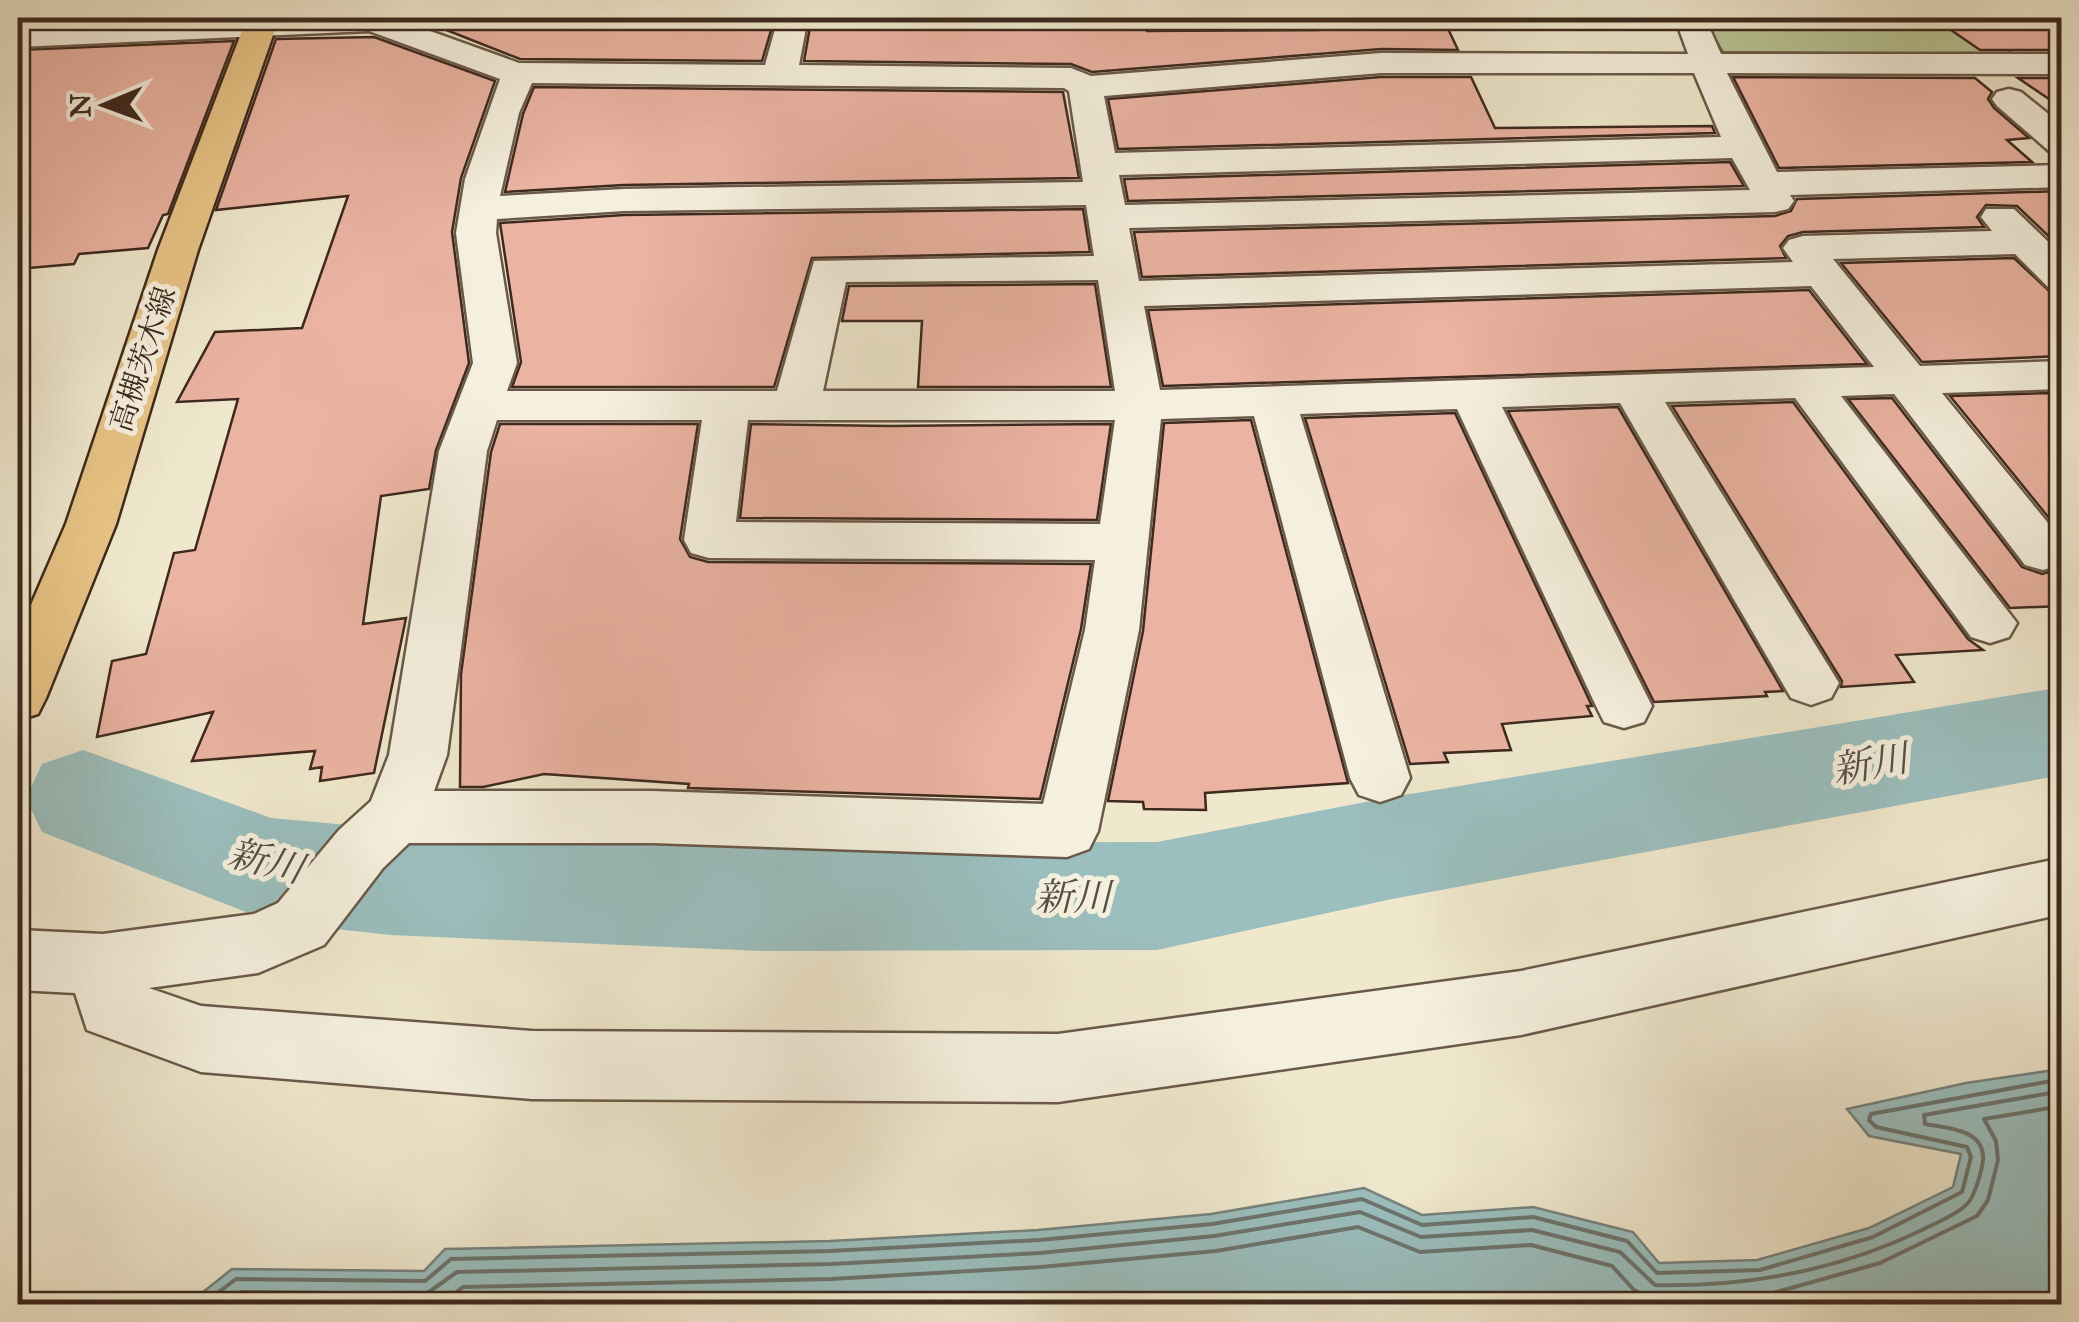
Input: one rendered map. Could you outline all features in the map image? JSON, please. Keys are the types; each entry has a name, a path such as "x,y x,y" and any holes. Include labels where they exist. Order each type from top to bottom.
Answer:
{"main road":[{"name":"高槻茨木線","path":"18,698 26,649 92,524 178,250 226,111 262,24"}],"street":[{"path":"778,78 794,18"},
{"path":"1690,18 1702,34 1713,78 1744,147 1813,261 2043,552"},
{"path":"18,37 75,27 368,22 396,25 468,60 519,72 778,78 1072,78 1085,87 1381,63 1713,78 2062,64"},
{"path":"18,960 103,964 258,943 300,924 362,849 395,817 418,754 464,451 495,363 476,233 502,113 519,72"},
{"path":"1713,78 1849,97"},
{"path":"395,817 652,817 1067,832 1112,630 1140,405 1085,87"},
{"path":"2062,99 1992,99 2062,144"},
{"path":"797,404 828,270 1109,228 1508,154 1744,147"},
{"path":"1508,154 1537,207"},
{"path":"1109,228 2062,176"},
{"path":"480,209 624,200 1109,228 1813,261 2024,242"},
{"path":"1996,212 2062,278"},
{"path":"479,406 1140,405 2062,374"},
{"path":"1807,383 1990,622"},
{"path":"1634,388 1812,683"},
{"path":"1473,394 1624,706"},
{"path":"1273,401 1380,778"},
{"path":"727,404 710,540 1123,542"},
{"path":"103,964 112,1007 200,1039 532,1065 1058,1068 1522,1003 2062,886"}],"green space":[{"path":"1702,18 1971,18 2014,55 1723,52"}],"water":[{"path":"2061,1069 2061,1293 2035,1304 188,1304 232,1269 424,1271 445,1249 830,1241 1038,1230 1211,1214 1364,1188 1422,1215 1533,1207 1633,1232 1659,1263 1757,1260 1869,1228 1953,1187 1961,1154 1869,1136 1847,1109 1966,1083"}],"building":[{"path":"416,18 714,18 711,23 716,26 772,27 762,61 520,59"},
{"path":"819,18 1145,18 1147,31 1317,30 1313,21 1323,21 1322,18 1443,18 1458,50 1381,49 1092,72 1071,64 804,61 810,27 815,27"},
{"path":"2062,21 2062,50 1980,50 1951,30"},
{"path":"374,37 495,81 461,178 452,232 469,363 436,450 429,489 381,496 363,624 406,618 374,773 320,781 322,767 310,769 315,751 192,761 213,712 97,737 112,661 146,654 174,553 195,550 238,399 177,402 215,332 302,328 348,196 216,210 276,39"},
{"path":"234,41 168,214 163,215 148,248 79,254 74,264 18,269 18,50"},
{"path":"1381,77 1471,77 1495,128 1712,126 1715,133 1118,149 1108,99"},
{"path":"1733,77 1975,78 1992,92 1988,99 1994,108 2029,138 2007,140 2032,162 1779,168"},
{"path":"2018,78 2062,78 2062,108"},
{"path":"534,87 1063,92 1079,178 624,185 505,192 523,114"},
{"path":"1730,162 1744,186 1128,201 1124,179"},
{"path":"2062,191 2062,249 2017,206 1986,205 1977,217 1984,227 1803,232 1788,236 1780,246 1786,258 1142,277 1134,232 1775,216 1791,211 1797,199"},
{"path":"1083,209 1090,252 812,258 774,387 512,387 521,362 500,223 624,215"},
{"path":"2014,258 2062,303 2062,356 1922,362 1841,263"},
{"path":"1095,284 1111,387 918,387 922,321 842,321 849,286"},
{"path":"1809,290 1867,364 1163,386 1148,310"},
{"path":"2048,393 2062,411 2062,534 1950,396"},
{"path":"1892,398 2022,567 2042,574 2062,568 2062,606 2010,608 1848,399"},
{"path":"1793,402 1968,639 1983,650 1896,655 1914,682 1841,687 1842,681 1672,406"},
{"path":"1618,407 1783,691 1765,692 1767,696 1654,702 1508,411"},
{"path":"1455,413 1592,706 1587,706 1592,716 1502,724 1511,750 1444,753 1448,762 1410,764 1305,418"},
{"path":"1251,420 1348,783 1205,793 1206,810 1144,809 1143,802 1108,801 1143,631 1164,423"},
{"path":"500,424 698,424 680,539 690,557 708,562 1091,564 1081,629 1040,799 688,788 689,784 544,774 483,787 460,787 461,674 491,452"},
{"path":"751,424 1111,424 1097,520 740,518"}],"waterway":[{"name":"新川","path":"83,798 271,870 391,882 761,897 1157,896 1392,848 2062,731"}]}
